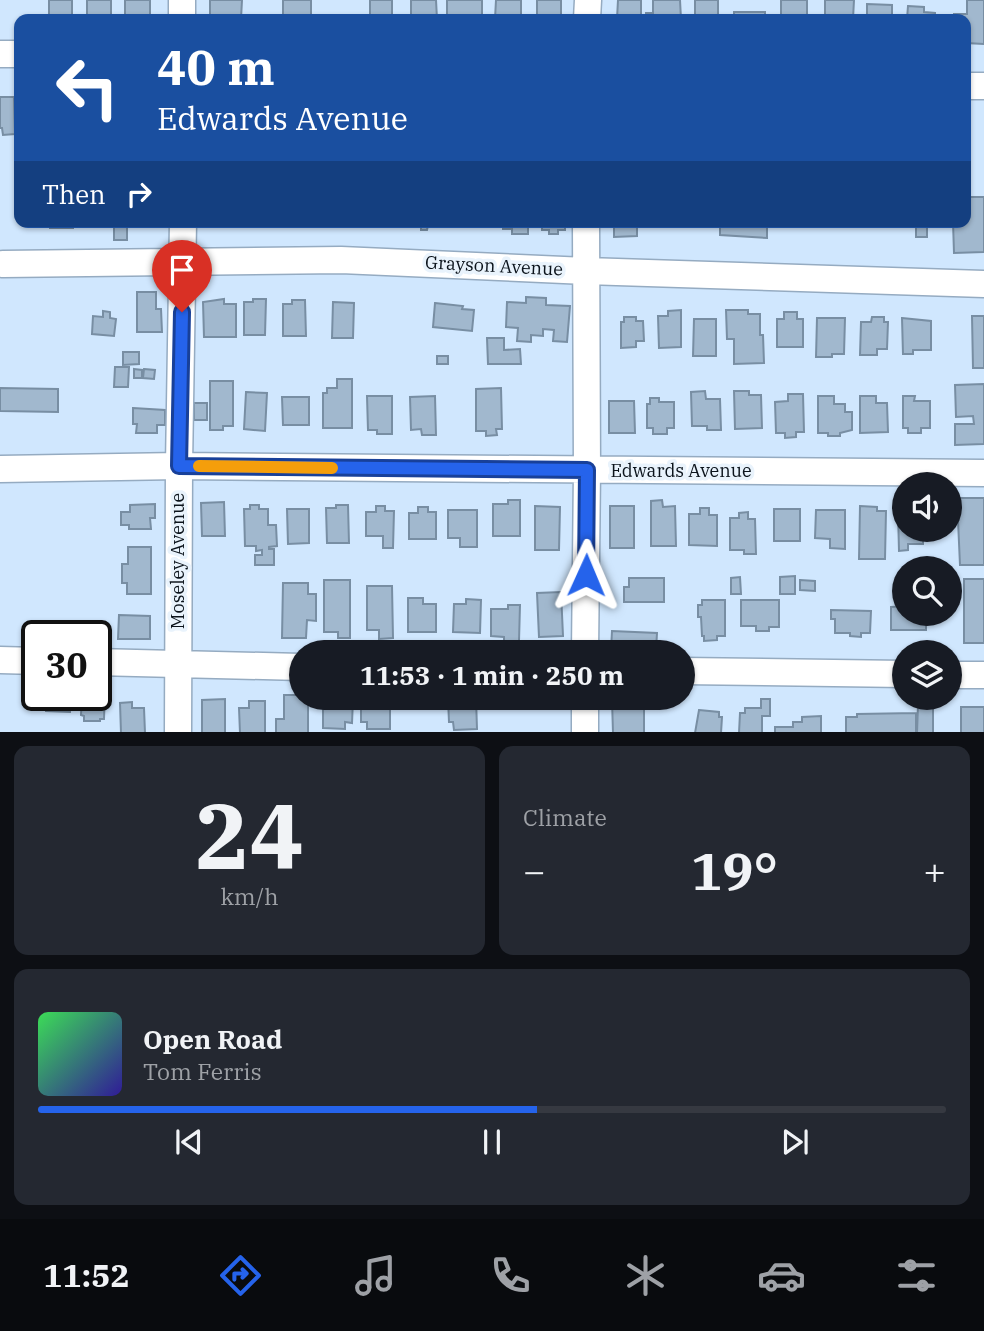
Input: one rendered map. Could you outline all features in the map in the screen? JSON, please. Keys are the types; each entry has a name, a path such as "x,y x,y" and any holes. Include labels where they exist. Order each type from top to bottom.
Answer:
{"street":[{"name":"Moseley Avenue","path":"178,732 183,228"},
{"path":"585,640 586,228"},
{"name":"Grayson Avenue","path":"3,264 341,260 984,284"},
{"name":"Edwards Avenue","path":"0,469 179,466 984,473"},
{"path":"0,660 21,661"},
{"path":"112,663 289,667"},
{"path":"695,671 892,674"},
{"path":"962,675 984,675"},
{"path":"585,710 585,732"}],"building":[{"path":"49,0 72,0 72,14 49,14"},
{"path":"87,0 111,0 111,14 87,14"},
{"path":"125,0 150,0 150,14 125,14"},
{"path":"210,0 242,0 241,14 210,14"},
{"path":"283,0 311,0 311,14 283,14"},
{"path":"370,0 392,0 392,14 370,14"},
{"path":"411,0 436,0 437,14 411,14"},
{"path":"447,0 482,0 482,14 447,14"},
{"path":"496,0 521,0 521,14 495,14"},
{"path":"537,0 561,0 561,14 537,14"},
{"path":"618,0 641,0 641,14 617,14"},
{"path":"653,0 680,0 681,14 646,14 653,13"},
{"path":"695,0 718,0 718,14 695,14"},
{"path":"781,0 807,0 807,14 781,14"},
{"path":"825,0 854,0 853,14 825,14"},
{"path":"967,0 984,0 984,44 971,43 971,14 967,14"},
{"path":"867,4 892,5 892,14 867,14"},
{"path":"908,6 924,7 924,12 935,13 935,14 907,14"},
{"path":"734,12 765,12 765,14"},
{"path":"0,97 14,97 14,134 3,135 0,128"},
{"path":"971,197 984,197 984,252 954,253 953,228 971,228"},
{"path":"114,228 127,228 127,240 114,240"},
{"path":"528,228 528,234 512,234 512,229 503,229"},
{"path":"565,228 558,230 558,234 549,234 549,230 542,230"},
{"path":"614,228 637,228 637,236 614,237"},
{"path":"720,228 767,228 767,238 720,235"},
{"path":"916,228 927,228 927,237 916,237"},
{"path":"137,292 156,292 156,309 161,309 162,332 137,332"},
{"path":"526,297 546,298 546,305 570,306 567,342 553,341 554,330 543,329 543,336 531,335 531,342 517,341 518,328 506,327 507,302 526,303"},
{"path":"224,299 224,304 236,304 236,337 204,337 203,302"},
{"path":"253,299 266,299 265,335 244,335 244,302 253,302"},
{"path":"292,300 305,300 306,336 283,336 283,304 292,304"},
{"path":"333,302 354,303 353,338 332,338"},
{"path":"435,303 474,310 472,331 433,327"},
{"path":"681,310 681,347 659,348 658,316 668,316 668,311"},
{"path":"726,310 748,310 748,314 760,314 764,363 734,364 734,339 727,339"},
{"path":"103,311 110,312 110,318 116,319 114,336 92,334 93,316 103,317"},
{"path":"784,312 797,312 797,319 803,319 803,347 777,347 777,319 784,319"},
{"path":"972,316 984,316 984,368 973,368"},
{"path":"624,317 636,317 636,321 643,321 644,341 636,341 636,347 621,348 621,322 624,322"},
{"path":"872,317 884,317 884,322 888,322 887,349 877,349 877,355 860,355 861,322 871,322"},
{"path":"817,318 845,318 844,354 816,357"},
{"path":"902,318 931,321 931,350 913,350 913,354 903,354"},
{"path":"694,319 716,319 716,356 693,356"},
{"path":"487,338 504,338 504,350 520,349 521,364 488,364"},
{"path":"123,352 139,352 139,364 123,365"},
{"path":"437,356 448,356 448,364 437,364"},
{"path":"115,367 129,367 128,387 114,387"},
{"path":"134,369 142,370 142,378 134,378"},
{"path":"144,369 155,370 154,379 143,378"},
{"path":"337,379 352,379 352,428 323,428 323,393 327,393 327,388 337,388"},
{"path":"210,381 233,381 233,426 223,426 223,430 210,430"},
{"path":"984,384 984,444 955,445 955,424 974,424 973,416 956,417 955,385"},
{"path":"0,388 58,389 58,412 0,411"},
{"path":"501,388 502,429 496,429 497,435 486,436 486,431 476,431 476,389"},
{"path":"705,391 706,399 720,399 721,430 692,426 691,392"},
{"path":"734,391 749,391 749,395 761,395 762,428 735,429"},
{"path":"246,392 267,393 265,431 244,429"},
{"path":"788,394 803,394 804,432 796,432 796,437 785,438 785,433 776,433 775,402 788,401"},
{"path":"367,396 392,396 392,434 377,434 377,430 368,430"},
{"path":"435,396 436,435 422,435 421,429 411,430 410,397"},
{"path":"818,396 834,396 834,404 845,404 845,412 852,412 852,430 840,433 840,436 818,433"},
{"path":"860,396 876,396 876,403 887,403 888,432 860,433"},
{"path":"903,396 915,396 914,401 930,401 930,428 921,428 921,433 908,433 908,428 903,428"},
{"path":"282,397 309,397 309,425 283,425"},
{"path":"650,398 659,398 659,402 674,402 674,428 667,428 667,434 653,434 653,428 647,428 647,404 650,404"},
{"path":"609,401 634,401 635,433 609,433"},
{"path":"194,403 207,403 207,420 194,420"},
{"path":"133,408 165,410 165,425 157,425 157,433 136,433"},
{"path":"962,498 984,498 984,565 962,565 962,556 960,556"},
{"path":"508,500 520,500 520,536 493,536 493,504 508,504"},
{"path":"662,500 663,507 675,506 676,546 651,546 651,501"},
{"path":"224,502 225,536 202,536 201,503"},
{"path":"155,504 155,518 150,518 151,529 129,529 129,525 121,525 121,512 130,512 130,505"},
{"path":"250,505 268,509 268,525 276,525 277,546 269,547 274,549 274,565 255,565 255,555 262,555 262,550 256,551 256,546 245,546 244,509 250,509"},
{"path":"336,505 348,505 349,543 327,543 326,508 336,508"},
{"path":"376,506 385,506 385,511 394,511 393,548 383,548 383,536 366,536 366,512 376,512"},
{"path":"535,506 560,507 559,550 535,550"},
{"path":"610,506 634,506 634,548 610,548"},
{"path":"860,506 877,507 877,511 886,511 885,559 859,559"},
{"path":"418,507 428,507 428,512 436,512 436,539 409,539 409,513 418,513"},
{"path":"700,508 709,508 709,515 717,515 717,546 689,545 689,514 700,514"},
{"path":"287,509 309,509 309,543 288,544"},
{"path":"774,509 800,509 800,541 774,541"},
{"path":"448,510 477,510 477,547 460,547 460,538 448,538"},
{"path":"816,510 845,510 845,549 830,548 830,539 815,538"},
{"path":"748,512 748,519 755,519 756,554 744,554 744,550 730,550 730,518 739,518 739,513"},
{"path":"899,542 923,542 908,544 908,550 899,551"},
{"path":"128,547 151,547 151,594 127,594 127,583 122,583 122,564 128,564"},
{"path":"795,576 795,594 780,594 780,577"},
{"path":"740,577 741,594 731,594 731,578"},
{"path":"629,578 664,578 664,602 624,602 624,587 629,587"},
{"path":"964,579 984,579 984,643 964,643"},
{"path":"324,580 350,580 350,638 338,638 338,632 324,632"},
{"path":"800,580 815,581 815,591 800,590"},
{"path":"283,583 308,583 308,594 316,594 316,621 307,620 306,638 282,638"},
{"path":"367,586 392,586 393,638 379,639 379,630 367,630"},
{"path":"561,592 563,636 539,637 537,593"},
{"path":"408,598 423,598 423,604 436,604 436,632 408,632"},
{"path":"466,599 481,600 480,633 453,632 454,604 466,604"},
{"path":"702,600 725,600 725,636 717,636 717,640 704,641 702,636 698,605 702,605"},
{"path":"741,600 779,600 779,627 769,627 769,631 756,631 756,626 741,626"},
{"path":"508,605 520,605 519,640 504,640 504,637 491,636 491,609 508,609"},
{"path":"891,607 892,626 926,626 926,630 891,630"},
{"path":"831,610 871,611 870,633 861,633 861,637 850,636 850,633 835,633 835,619 831,619"},
{"path":"119,615 150,616 150,639 118,639"},
{"path":"612,631 657,633 657,640 612,640"},
{"path":"284,695 289,695 289,710 308,710 308,732 276,732 276,719 284,719"},
{"path":"225,699 225,732 202,732 202,700"},
{"path":"761,699 770,699 770,716 762,716 762,732 739,732 740,713 745,713 745,708 761,708"},
{"path":"249,701 265,701 265,732 240,732 239,708 249,708"},
{"path":"132,702 132,708 144,708 145,732 121,732 120,703"},
{"path":"962,707 984,707 984,732 961,732"},
{"path":"323,710 353,710 352,723 345,722 345,729 323,728"},
{"path":"361,710 390,710 390,729 367,729 367,722 361,722"},
{"path":"448,710 476,710 477,729 454,730 453,722 449,722"},
{"path":"612,710 644,710 644,732 613,732"},
{"path":"699,710 719,712 719,717 722,717 721,732 695,732"},
{"path":"918,710 933,710 933,732 917,732"},
{"path":"81,711 104,711 104,719 100,721 84,721 84,716 81,715"},
{"path":"916,713 916,732 846,732 846,717 857,717 857,714"},
{"path":"821,716 821,732 775,732 775,727 793,727 793,722 802,722 802,717"}],"slow traffic":[{"path":"199,466 332,468"}],"route":[{"path":"182,312 179,466 587,470 586,575"}]}
